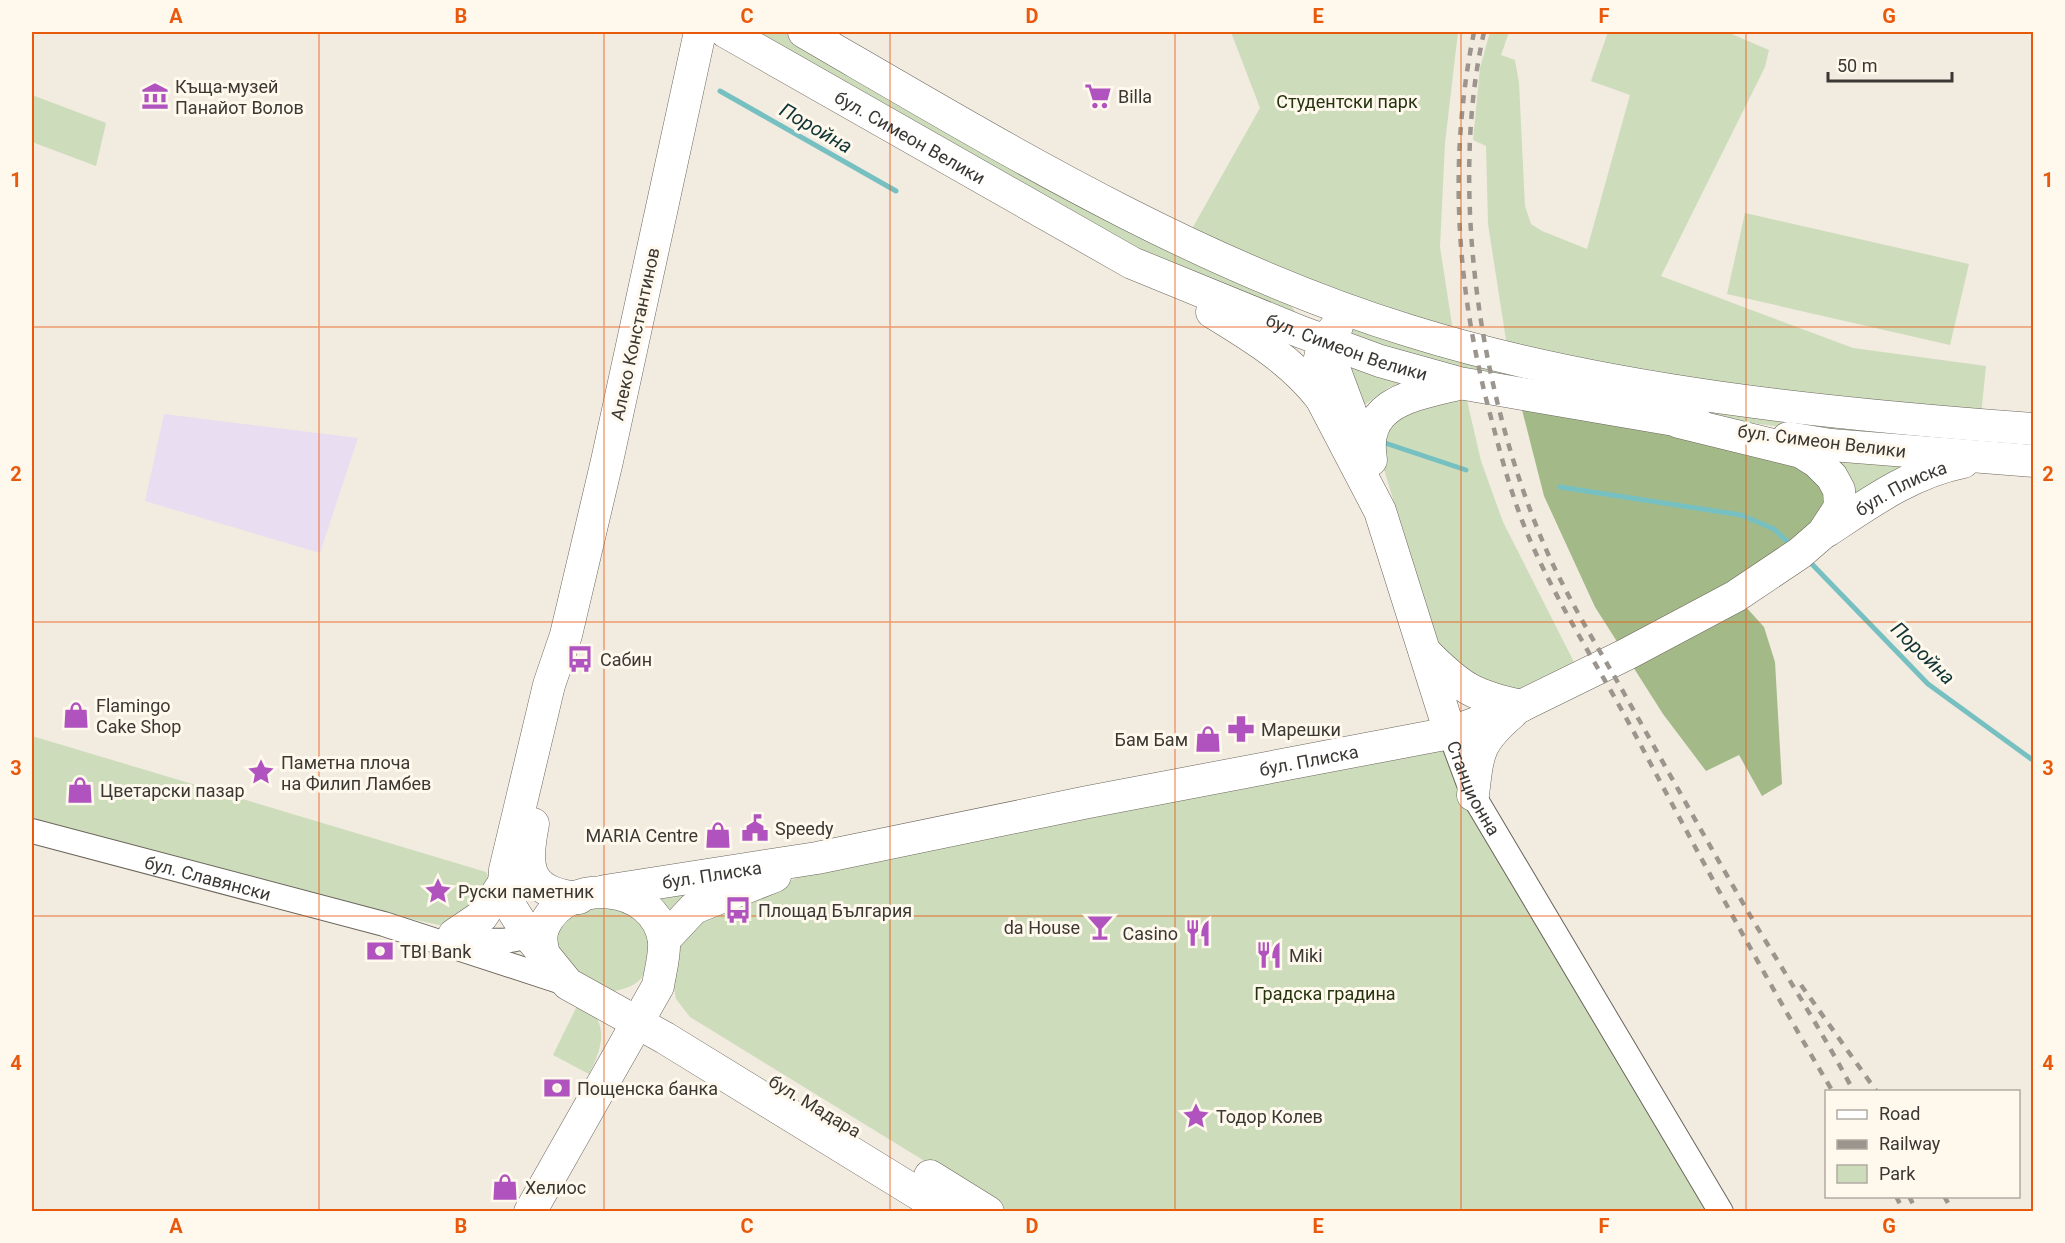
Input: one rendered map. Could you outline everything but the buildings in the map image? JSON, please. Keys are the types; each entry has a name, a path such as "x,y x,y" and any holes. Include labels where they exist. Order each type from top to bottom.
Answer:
{"main road":[{"name":"Алеко Константинов","path":"539,940 512,909 504,883 505,870 549,685 566,635 607,461 700,32"},
{"name":"бул. Симеон Велики","path":"726,32 1132,263 1324,341 1380,361 1459,383 1679,422 1831,445 2034,461"},
{"name":"бул. Симеон Велики","path":"804,32 1074,187 1184,243 1362,315 1509,359 1615,381 1787,405 2034,429"},
{"path":"1132,263 1269,347 1291,364 1322,398"},
{"path":"1272,280 1301,307 1324,341 1359,431 1380,511"},
{"path":"1324,341 1332,330 1344,321 1362,315"},
{"name":"Станционна","path":"1324,341 1317,371 1322,398 1380,511 1450,734"},
{"path":"1380,511 1369,448 1374,426 1381,414 1393,403 1459,383"},
{"path":"1679,422 1801,452 1817,462 1832,477 1839,490 1840,507 1823,533"},
{"name":"бул. Плиска","path":"592,894 817,858 1088,802 1450,734 1521,706 1627,654 1770,575 1823,533 1919,475 1944,466 1985,458"},
{"name":"Алеко Константинов","path":"566,635 563,686 527,855 534,879 542,888 555,894 592,894"},
{"path":"1425,652 1450,678 1468,690 1483,698 1521,706"},
{"path":"1473,795 1478,754 1491,731 1521,706"},
{"name":"бул. Плиска","path":"661,964 694,908 817,858"},
{"path":"454,935 482,916 504,883"},
{"path":"530,1212 555,1165 639,1023 661,964 653,915 644,905 629,896 592,894 559,909 539,940 599,1011 606,1023 607,1050 555,1165"},
{"path":"583,992 618,1004 639,996 655,980 661,964"},
{"name":"бул. Мадара","path":"661,964 661,1001 674,1019 988,1212"},
{"name":"бул. Мадара","path":"583,992 639,1023 948,1212"}],"street":[{"name":"Станционна","path":"1450,734 1473,795 1721,1212"},
{"name":"бул. Славянски","path":"32,831 384,924 583,992"},
{"name":"бул. Славянски","path":"384,924 500,943 539,940"}],"shaded area":[{"path":"164,414 358,438 320,553 145,501"}],"green space":[{"path":"739,32 790,32 1288,301 1303,324 1137,259"},
{"name":"Студентски парк","path":"1231,32 1458,32 1445,143 1440,247 1455,344 1509,359 1488,224 1486,146 1473,140 1480,68 1490,32 1509,32 1501,55 1515,60 1519,83 1525,206 1531,224 1542,231 1587,249 1630,95 1591,81 1608,32 1727,32 1769,50 1765,67 1661,276 1853,348 1986,366 1980,425 2033,437 2033,451 1818,432 1619,405 1336,338 1350,324 1184,243 1260,108"},
{"path":"32,95 106,123 96,166 32,142"},
{"path":"1745,213 1969,264 1950,345 1727,294"},
{"path":"1339,359 1404,381 1388,388 1356,411"},
{"path":"1518,394 1801,452 1840,507 1736,596 1764,627 1775,662 1782,784 1762,796 1739,755 1706,771 1663,714 1595,607 1544,496"},
{"path":"1466,396 1481,461 1503,522 1576,666 1520,695 1457,667 1436,639 1382,463 1390,416"},
{"path":"1818,452 1916,465 1844,508"},
{"path":"32,736 486,872 491,881 453,928 308,897 32,824"},
{"name":"Градска градина","path":"1443,748 1456,780 1709,1211 1006,1211 690,1017 676,999 672,978 681,938 695,917 765,895 805,873"},
{"path":"695,883 697,899 672,915 639,896"},
{"path":"615,901 647,922 648,964 645,973 631,986 612,992 595,991 581,981 551,949 565,914"},
{"path":"579,1002 596,1017 600,1026 598,1054 589,1074 553,1055"}],"waterway":[{"name":"Поройна","path":"720,91 896,191"},
{"path":"1385,443 1466,470"},
{"path":"1560,487 1741,515 1774,529 1793,547"},
{"name":"Поройна","path":"1807,559 1928,684 2034,761"}],"railway":[{"path":"1474,32 1461,131 1459,181 1464,279 1481,376 1514,498 1530,540 1554,591 1624,713 1757,960 1832,1090"},
{"path":"1484,32 1474,94 1469,159 1471,226 1477,293 1488,360 1503,426 1523,489 1545,547 1573,604 1754,922 1818,1027 1853,1090"},
{"path":"1801,985 1876,1090"},
{"path":"1897,1198 1904,1212"},
{"path":"1910,1198 1917,1212"},
{"path":"1945,1198 1953,1212"}],"place":[{"name":"Къща-музей Панайот Волов","path":"155,96"},
{"name":"Billa","path":"1098,96"},
{"name":"Сабин","path":"580,659"},
{"name":"Flamingo Cake Shop","path":"76,715"},
{"name":"Марешки","path":"1241,729"},
{"name":"Бам Бам","path":"1208,739"},
{"name":"Паметна плоча на Филип Ламбев","path":"261,772"},
{"name":"Цветарски пазар","path":"80,790"},
{"name":"Speedy","path":"755,828"},
{"name":"MARIA Centre","path":"718,835"},
{"name":"Руски паметник","path":"438,891"},
{"name":"Площад България","path":"738,910"},
{"name":"da House","path":"1100,927"},
{"name":"Casino","path":"1198,933"},
{"name":"TBI Bank","path":"380,951"},
{"name":"Miki","path":"1269,955"},
{"name":"Пощенска банка","path":"557,1088"},
{"name":"Тодор Колев","path":"1196,1116"},
{"name":"Хелиос","path":"505,1187"}]}
